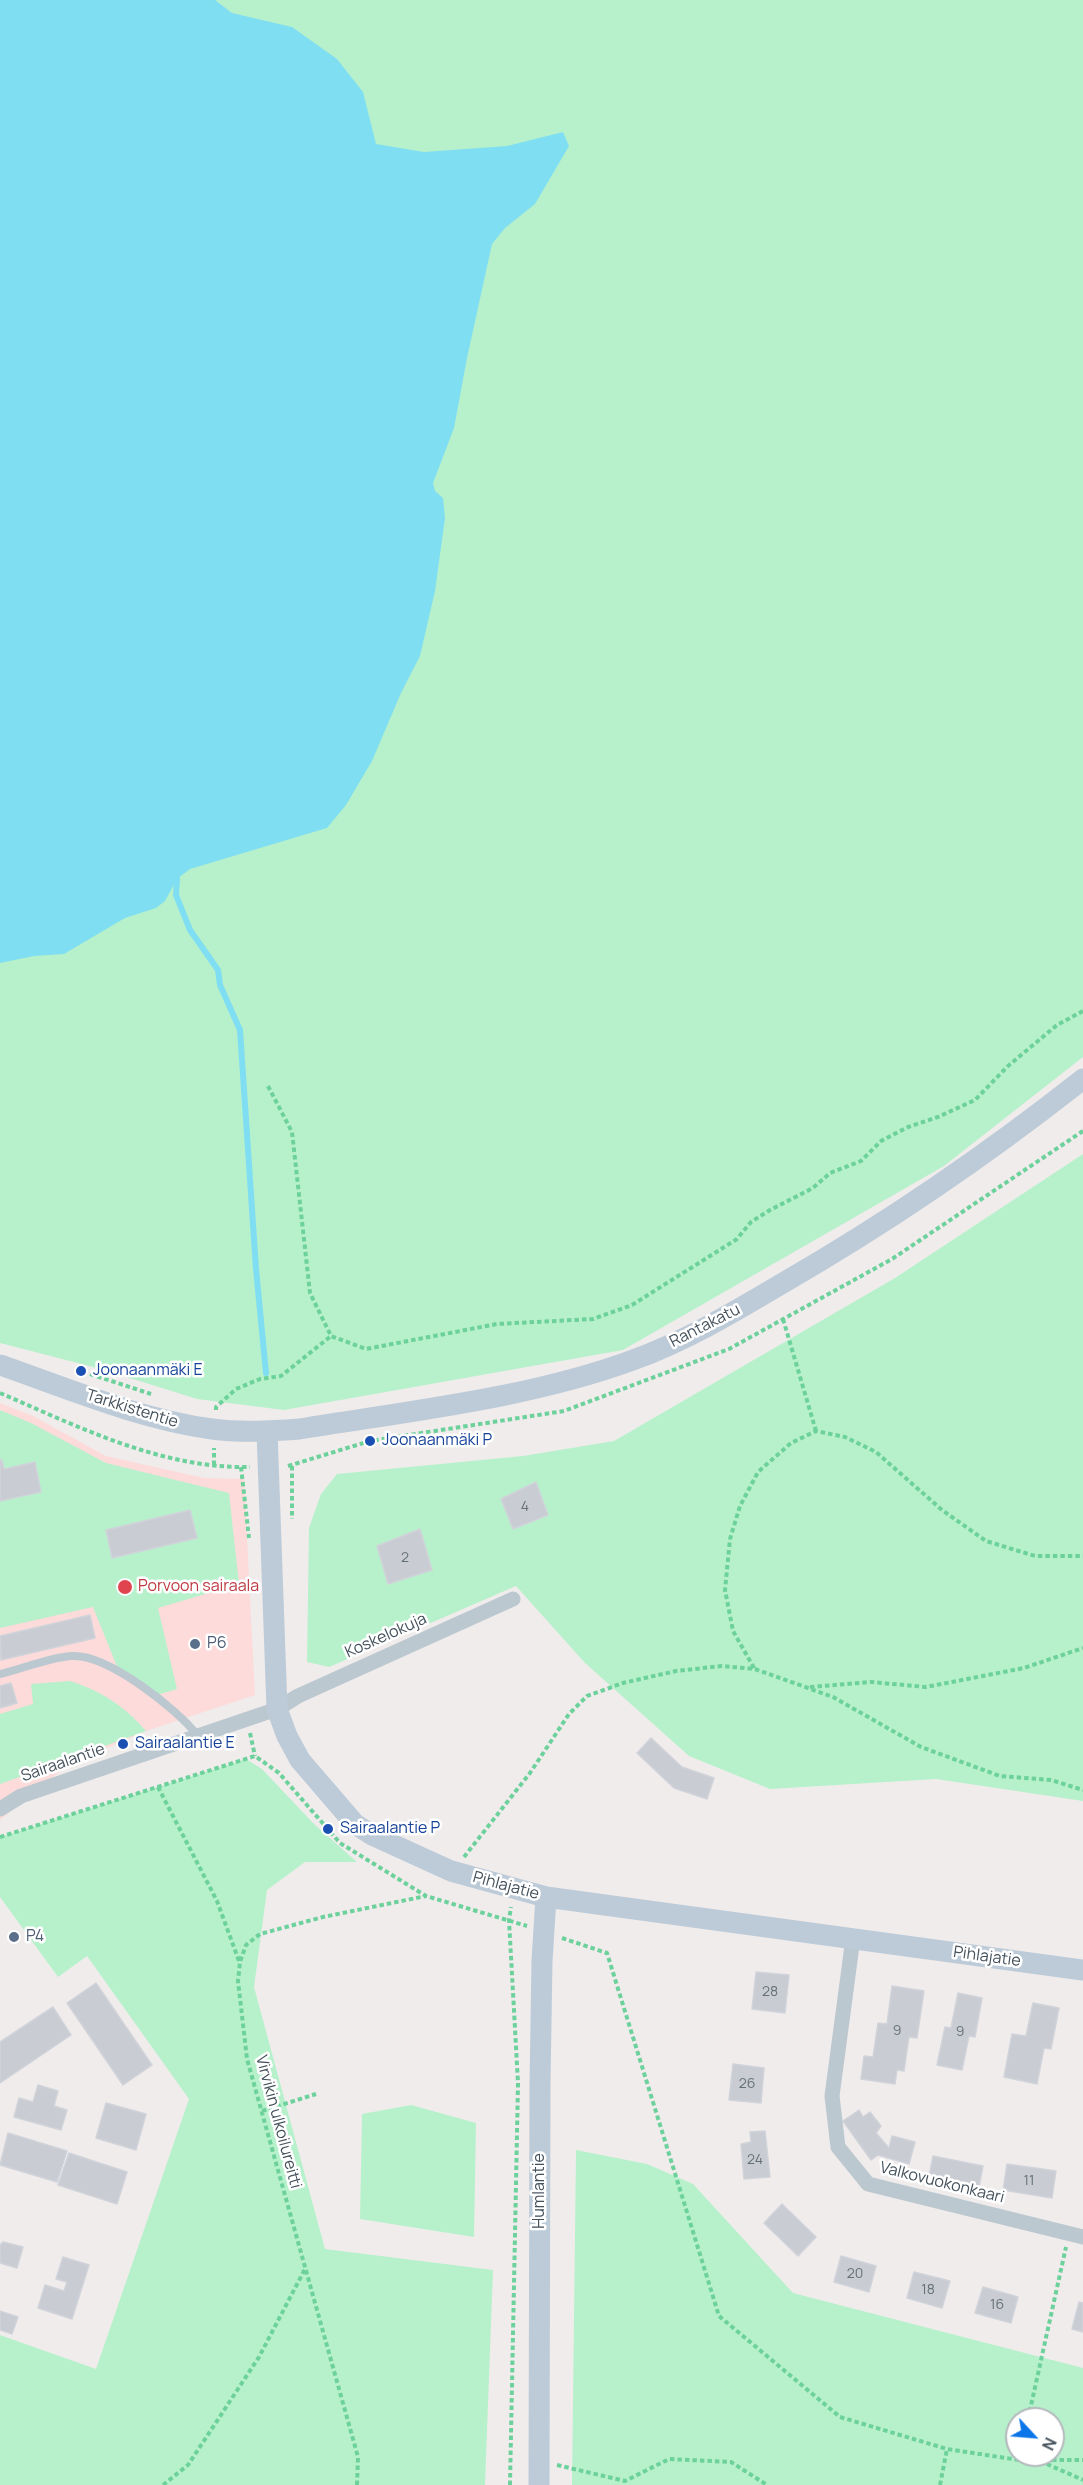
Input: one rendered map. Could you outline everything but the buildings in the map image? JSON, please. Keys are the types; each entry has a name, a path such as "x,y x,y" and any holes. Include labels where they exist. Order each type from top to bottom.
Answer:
{"street":[{"name":"Rantakatu","path":"267,1431 311,1427 556,1384 634,1360 714,1323 857,1240 1026,1124 1083,1079"},
{"name":"Tarkkistentie","path":"0,1365 160,1419 215,1430 267,1431"},
{"name":"Pihlajatie","path":"267,1431 277,1709 287,1736 300,1760 355,1824 437,1866 514,1890 546,1897 1083,1970"},
{"name":"Koskelokuja","path":"277,1709 298,1696 513,1599"},
{"name":"Sairaalantie","path":"0,1809 21,1796 277,1709"},
{"name":"Humlantie","path":"539,2485 540,2083 543,1931 546,1897"},
{"name":"Valkovuokonkaari","path":"853,1938 831,2096 838,2147 868,2184 1076,2236"}],"lane":[{"path":"0,1674 73,1656 101,1661 118,1669 141,1686 188,1724 198,1736"}],"path":[{"path":"268,1086 292,1132 310,1293 331,1336 366,1349 497,1324 593,1319 632,1305 737,1239 751,1222 770,1210 813,1188 830,1173 861,1161 881,1141 908,1127 938,1117 975,1100 1008,1065 1057,1025 1083,1011"},
{"path":"783,1319 816,1431"},
{"path":"207,1406 216,1407 236,1389 260,1379 281,1376 331,1336"},
{"path":"81,1371 156,1395"},
{"path":"755,1669 734,1631 725,1590 730,1539 740,1506 758,1472 791,1443 816,1431 845,1437 876,1452 942,1510 986,1541 1035,1556 1083,1556"},
{"path":"292,1466 292,1523"},
{"path":"806,1687 871,1682 926,1687 1024,1668 1083,1648"},
{"path":"473,1863 462,1860 512,1797 569,1714 587,1696 623,1683 676,1671 722,1666 755,1669 833,1697 921,1747 1000,1776 1051,1780 1083,1790"},
{"path":"0,1837 255,1756 279,1773 340,1844 426,1896 509,1920 607,1953 719,2316 840,2417 947,2449 1005,2456"},
{"path":"158,1787 217,1901 240,1962"},
{"path":"510,2485 518,2083 509,1920 514,1890"},
{"name":"Virvikin ulkoilureitti","path":"357,2485 358,2457 247,2059 237,1981 246,1945 260,1934 323,1917 426,1896"},
{"path":"262,2111 316,2094"},
{"path":"1031,2407 1076,2236"},
{"path":"164,2485 188,2465 246,2377 306,2268"},
{"path":"940,2485 947,2449"},
{"path":"539,2461 625,2481 669,2459 731,2462 767,2485"},
{"path":"1065,2460 1083,2460"},
{"path":"1054,2467 1083,2480"}],"shaded area":[{"name":"Porvoon sairaala","path":"0,1403 33,1416 106,1456 204,1478 244,1479 255,1695 146,1731 68,1765 0,1820"}],"green space":[{"path":"0,0 1083,0 1083,1057 944,1166 623,1350 284,1410 197,1399 101,1369 0,1343"},
{"path":"1083,1154 1083,1801 936,1779 770,1789 689,1756 585,1663 516,1586 329,1667 307,1662 309,1528 321,1494 337,1474 523,1456 614,1441 895,1278"},
{"path":"0,1410 31,1423 106,1463 229,1493 239,1584 158,1608 177,1689 153,1696 118,1669 93,1607 0,1628"},
{"path":"70,1681 112,1700 146,1731 0,1784 0,1714 33,1704 31,1684"},
{"path":"246,1759 262,1769 314,1824 357,1862 305,1862 267,1890 254,1987 325,2249 493,2270 485,2485 0,2485 0,2335 96,2369 189,2099 87,1956 58,1977 0,1897 0,1837"},
{"path":"411,2105 476,2123 474,2237 360,2219 362,2114"},
{"path":"576,2150 647,2164 693,2184 793,2293 1083,2368 1083,2485 572,2485"}],"water":[{"path":"0,0 215,0 232,13 292,27 337,59 363,92 376,144 424,152 507,146 563,132 569,146 535,204 505,228 492,244 454,428 433,483 435,491 443,498 445,518 435,591 420,656 401,693 372,761 346,805 327,828 190,869 177,879 165,901 156,908 125,918 64,954 34,956 0,963"}],"waterway":[{"path":"177,879 176,895 190,930 218,970 220,985 240,1030 256,1269 266,1373"}],"place":[{"name":"Joonaanmäki E","path":"81,1371"},
{"name":"Joonaanmäki P","path":"370,1441"},
{"name":"Porvoon sairaala","path":"125,1587"},
{"name":"P6","path":"195,1644"},
{"name":"Sairaalantie E","path":"123,1744"},
{"name":"Sairaalantie P","path":"328,1829"},
{"name":"P4","path":"14,1937"}]}
